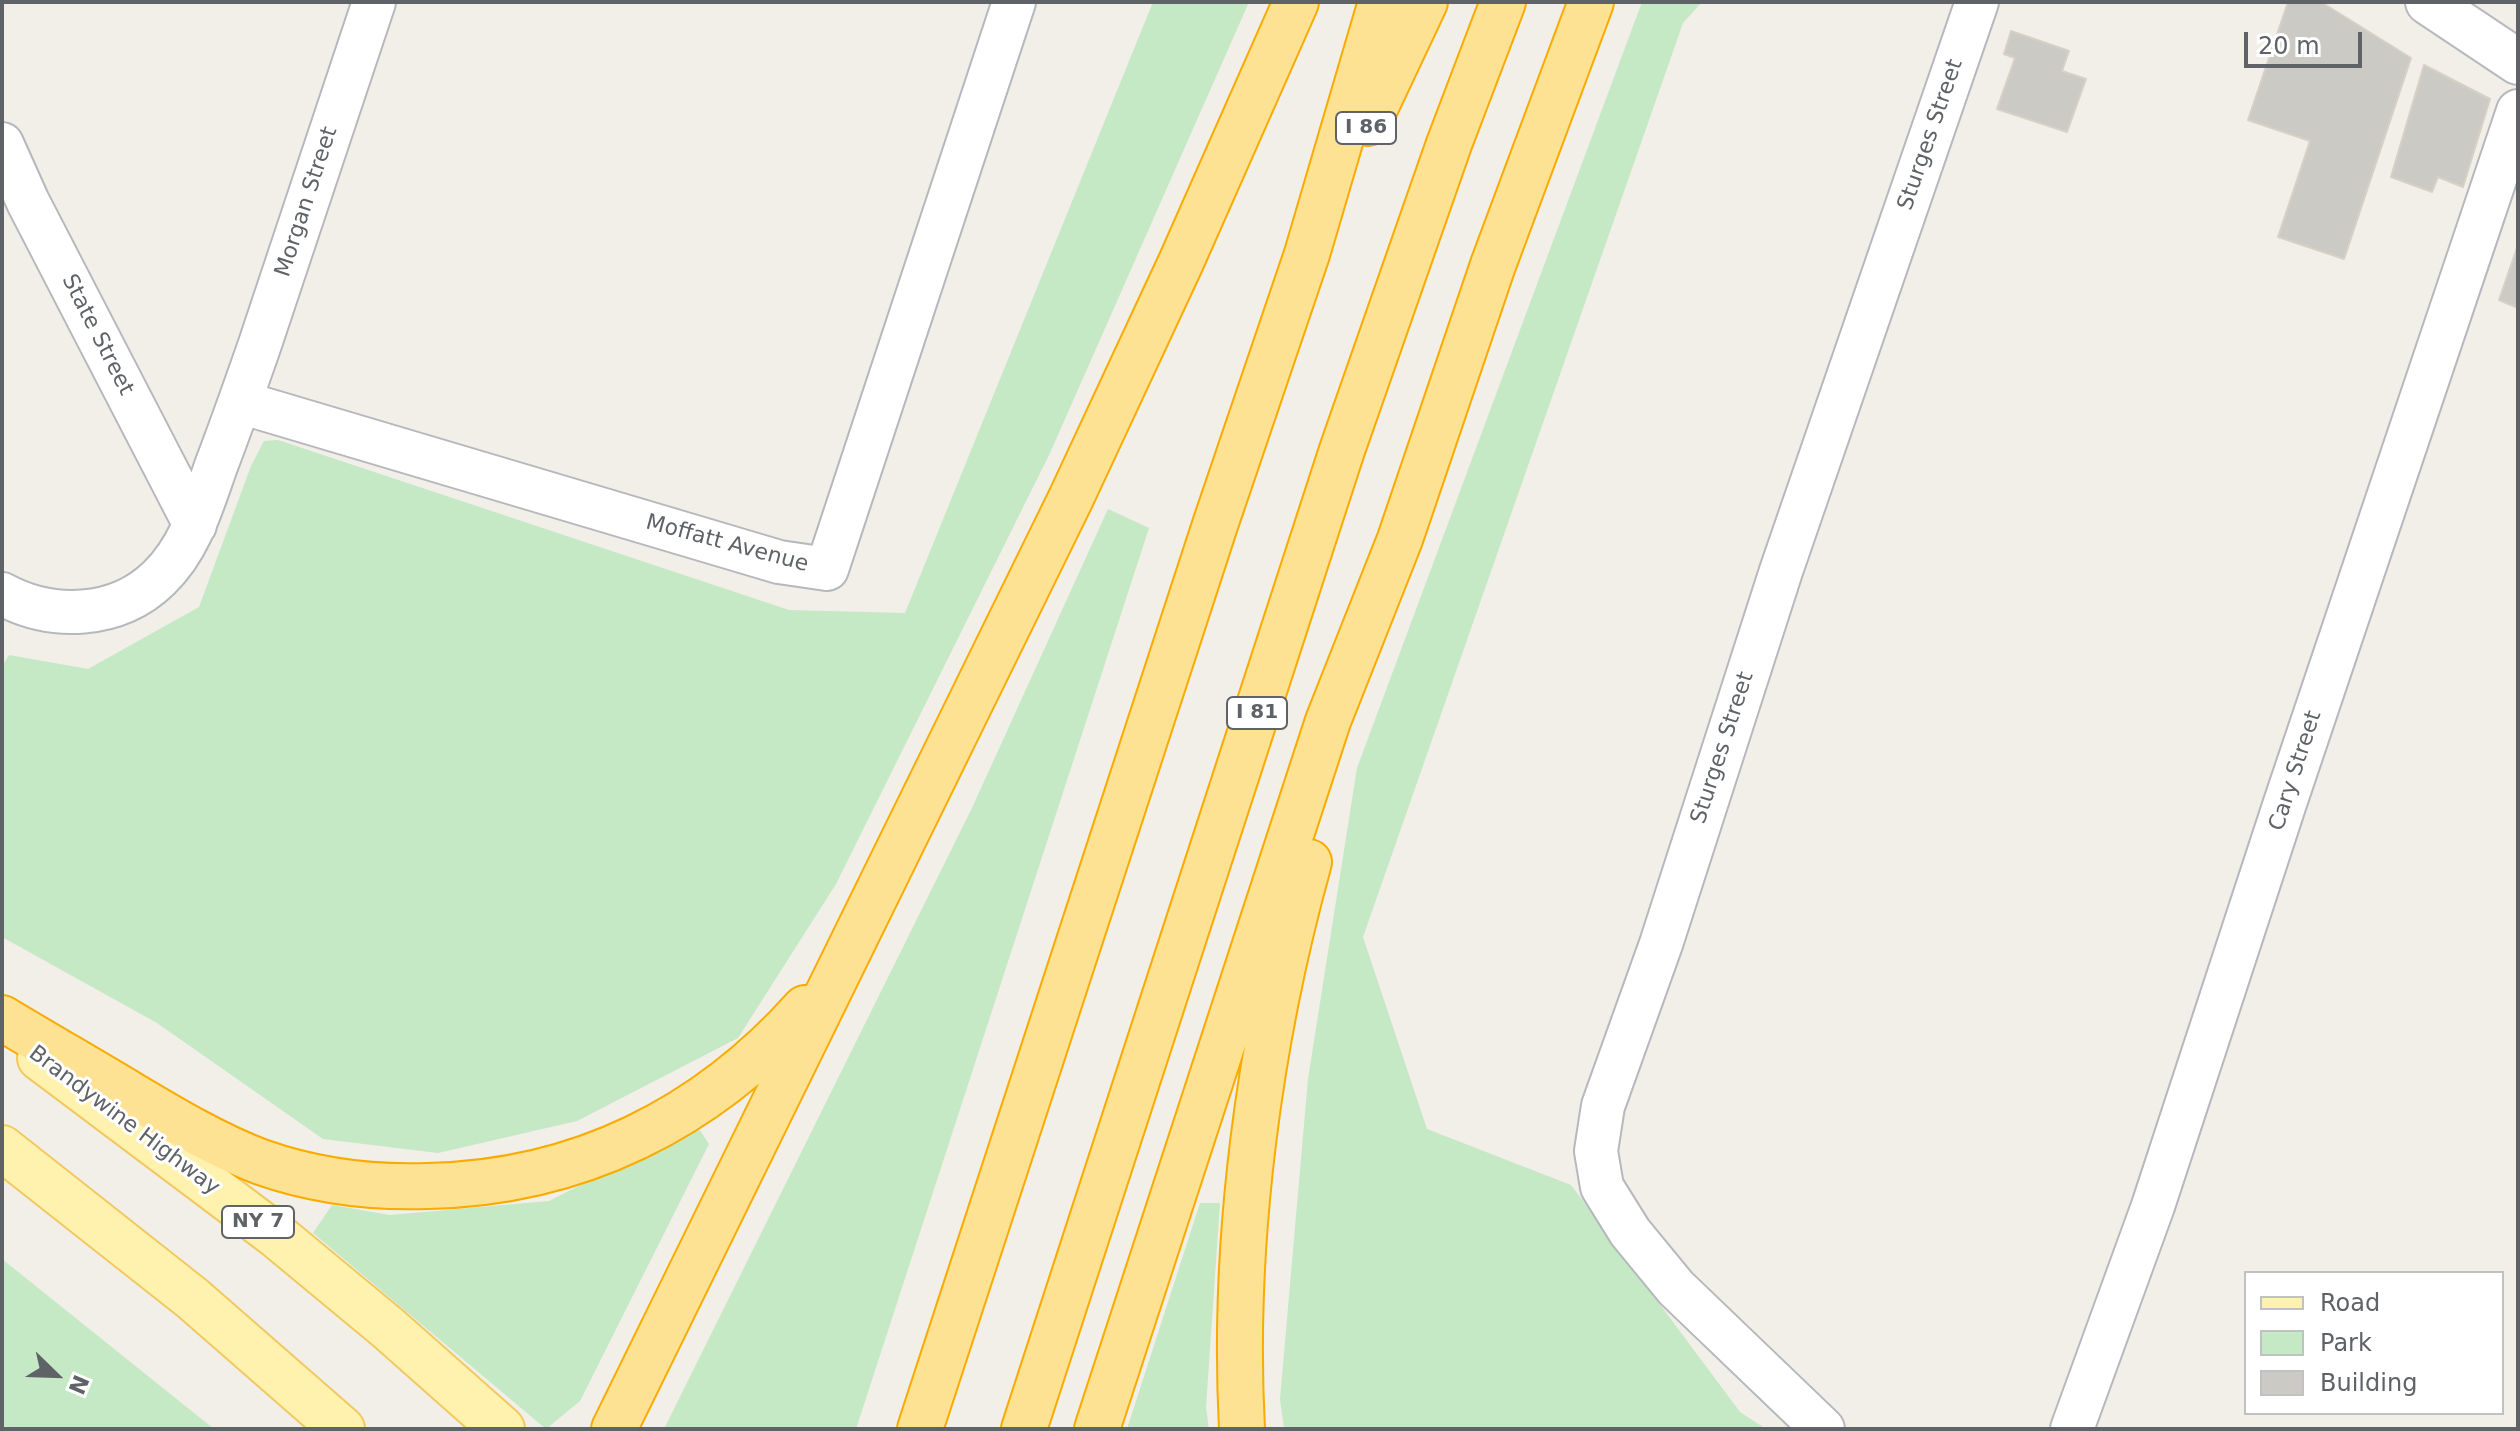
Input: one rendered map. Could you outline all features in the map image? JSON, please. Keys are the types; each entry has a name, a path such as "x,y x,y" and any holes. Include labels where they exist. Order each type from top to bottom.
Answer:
{"highway":[{"path":"614,1429 1130,373 1296,2"},
{"path":"920,1429 1215,525 1307,254 1381,2"},
{"name":"I 86","path":"1307,254 1425,2"},
{"name":"I 81","path":"1024,1429 1342,450 1443,158 1503,2"},
{"path":"1097,1429 1328,721 1400,539 1498,252 1591,2"},
{"path":"1242,1429 1240,1332 1247,1197 1273,1024 1301,890 1352,724 1400,539"},
{"path":"2,1018 173,1119 261,1162 337,1182 371,1186 455,1186 503,1180 600,1154 683,1113 719,1089 773,1042 816,996 844,959"}],"main road":[{"name":"Brandywine Highway","path":"2,1029 277,1236 388,1328 502,1429"},
{"path":"2,1148 192,1298 342,1429"}],"street":[{"name":"Morgan Street","path":"2,594 15,601 57,612 101,611 129,601 160,578 188,541 240,402 374,2"},
{"name":"Moffatt Avenue","path":"240,402 779,562 827,569 1014,2"},
{"name":"Sturges Street","path":"1823,1429 1676,1288 1630,1232 1602,1187 1596,1151 1603,1106 1661,944 1781,571 1977,2"},
{"path":"2429,2 2518,62"},
{"name":"Cary Street","path":"2072,1429 2153,1206 2518,111"},
{"name":"State Street","path":"2,144 28,202 195,525"}],"green space":[{"path":"1153,2 1249,2 1050,453 836,884 738,1038 577,1121 438,1153 323,1139 157,1023 2,937 2,666 9,655 88,669 199,607 251,466 264,441 278,440 789,610 905,613"},
{"path":"1642,2 1702,2 1683,23 1363,937 1427,1129 1571,1185 1740,1412 1766,1429 1284,1429 1280,1399 1308,1079 1357,768"},
{"path":"1108,509 1149,528 856,1429 664,1429 972,808"},
{"path":"697,1126 709,1144 580,1401 546,1429 313,1233 332,1205 390,1215 549,1201"},
{"path":"1200,1203 1220,1203 1206,1407 1209,1429 1127,1429"},
{"path":"2,1259 214,1429 2,1429"}],"building":[{"path":"2288,2 2321,2 2411,58 2344,259 2278,237 2310,141 2248,120"},
{"path":"2011,31 2069,51 2062,71 2086,79 2067,132 1997,109 2015,58 2004,54"},
{"path":"2424,65 2490,99 2463,187 2438,177 2432,192 2391,177"},
{"path":"2518,245 2518,308 2499,300"}]}
